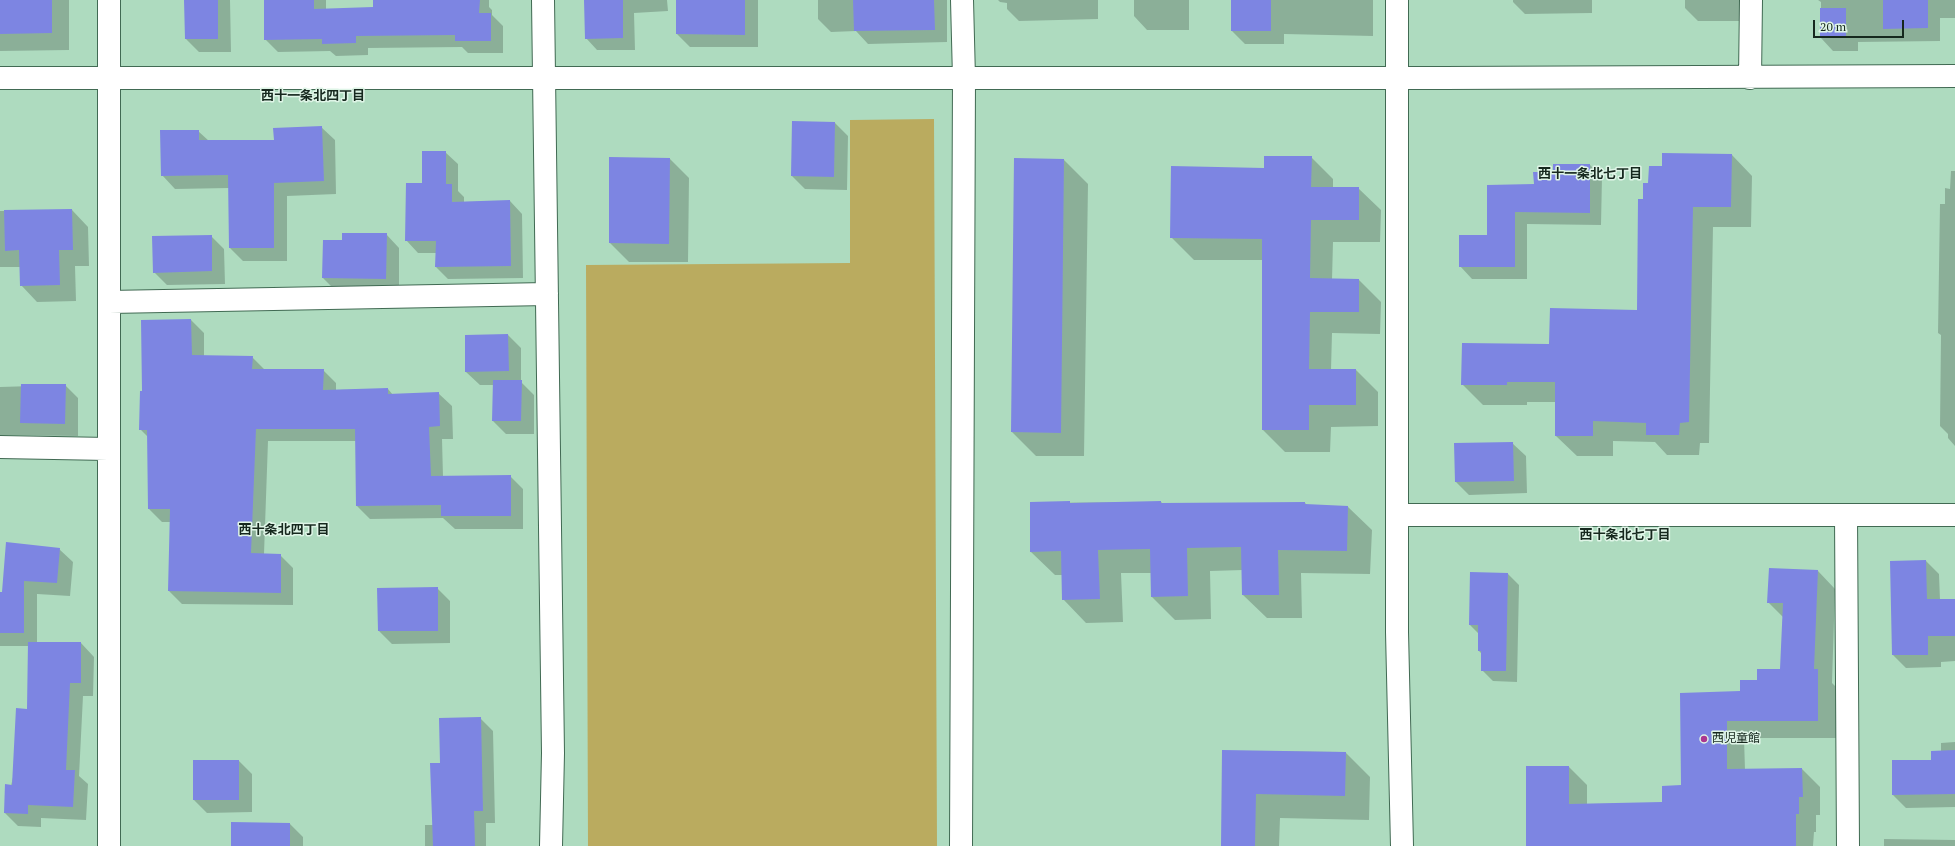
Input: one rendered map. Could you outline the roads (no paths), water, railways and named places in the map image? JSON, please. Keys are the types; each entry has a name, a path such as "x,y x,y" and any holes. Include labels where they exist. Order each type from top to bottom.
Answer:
{"street":[{"path":"109,0 109,846"},
{"path":"543,0 553,753 551,846"},
{"path":"961,846 964,78 962,0"},
{"path":"1397,0 1396,514 1402,846"},
{"path":"1750,78 1751,0"},
{"path":"0,78 1750,78 1955,76"},
{"path":"109,302 547,294"},
{"path":"0,447 108,449"},
{"path":"1396,514 1955,515"},
{"path":"1846,515 1848,846"}],"place":[{"name":"西児童館","path":"1704,739"}],"district":[{"name":"西十一条北四丁目","path":"313,96"},
{"name":"西十一条北七丁目","path":"1590,174"},
{"name":"西十条北四丁目","path":"284,530"},
{"name":"西十条北七丁目","path":"1625,535"}]}
